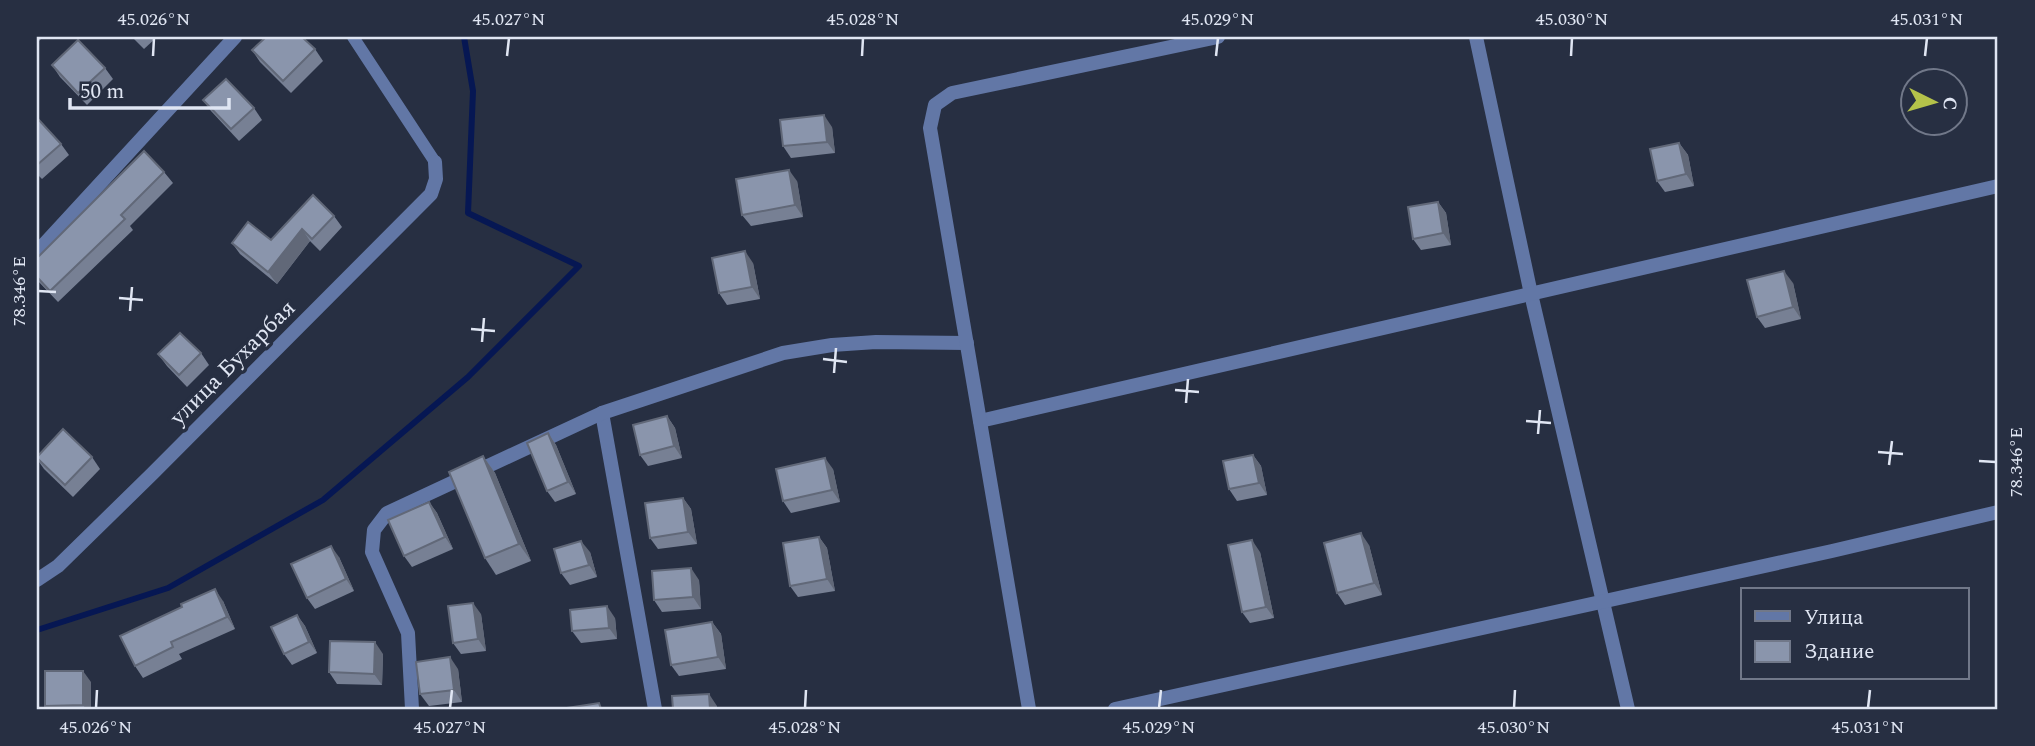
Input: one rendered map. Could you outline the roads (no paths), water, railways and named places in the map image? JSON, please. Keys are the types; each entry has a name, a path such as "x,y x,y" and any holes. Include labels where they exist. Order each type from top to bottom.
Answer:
{"street":[{"path":"37,252 235,37"},
{"path":"1028,709 930,128 935,105 952,93 1218,37"},
{"path":"1476,37 1531,294 1628,709"},
{"name":"улица Бухарбая","path":"37,580 58,566 143,484 431,194 436,179 435,162"},
{"path":"980,421 1998,186"},
{"path":"412,709 408,633 372,552 374,530 387,513 602,412 783,354 832,345 876,342 967,343"},
{"path":"602,412 655,709"},
{"path":"1115,709 1998,512"}],"lane":[{"path":"353,37 435,162"}],"waterway":[{"path":"37,630 168,588 323,500 468,377 579,266 468,213 473,91 464,37"}]}
